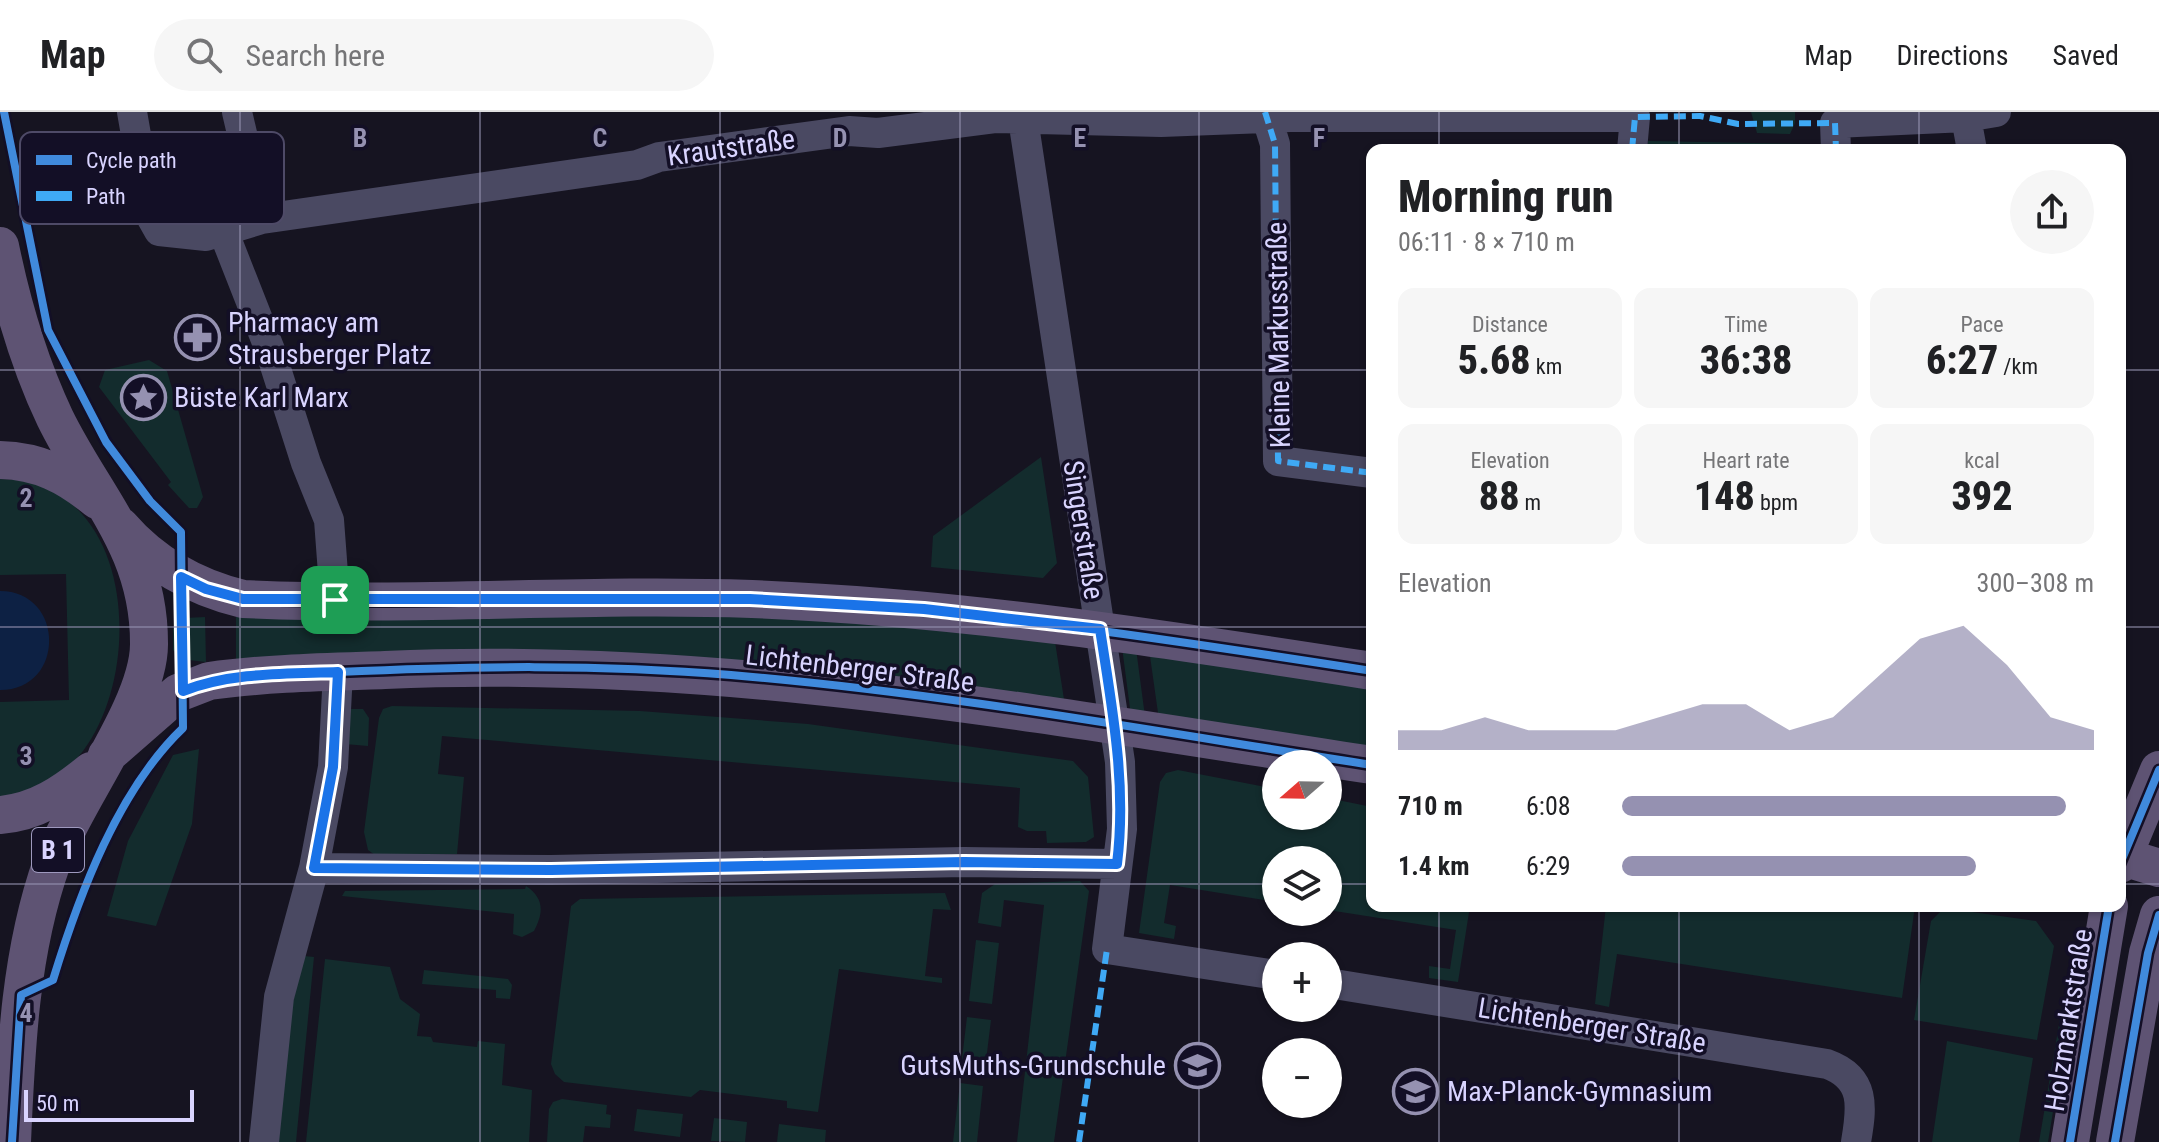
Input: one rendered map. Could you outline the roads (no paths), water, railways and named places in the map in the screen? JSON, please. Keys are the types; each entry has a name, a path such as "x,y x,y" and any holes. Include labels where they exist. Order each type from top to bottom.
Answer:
{"main road":[{"name":"B 1","path":"0,246 28,351 56,419 118,525 141,575 150,646 136,697 53,860 17,1022 12,1142"},
{"path":"0,460 25,461 66,475 96,500 118,525"},
{"name":"Lichtenberger Straße","path":"118,525 142,551 206,589 243,599 750,599 924,609 1100,629 1366,670"},
{"name":"Lichtenberger Straße","path":"0,815 26,810 60,796 178,693 196,686 236,677 464,666 589,667 727,675 934,697 1366,764"},
{"path":"2126,847 2159,770"},
{"path":"2126,860 2159,868"},
{"path":"2126,897 2159,904"},
{"name":"Holzmarktstraße","path":"2070,1142 2108,912"},
{"path":"2115,1142 2148,953 2159,915"}],"street":[{"name":"Krautstraße","path":"132,112 135,132"},
{"path":"237,112 242,132"},
{"path":"1836,136 1966,114 1996,112"},
{"path":"1966,114 1971,144"},
{"name":"Krautstraße","path":"284,216 849,131 878,133 1023,116 1635,117 1633,144"},
{"name":"Singerstraße","path":"1023,116 1120,762 1122,829 1107,949 1262,973"},
{"name":"Kleine Markusstraße","path":"1266,116 1275,144 1278,461 1366,472"},
{"name":"Krautstraße","path":"155,224 159,231 206,236 248,224"},
{"path":"224,233 270,350 306,463 329,520 335,600"},
{"path":"264,1142 277,1008 314,868 333,767 338,672"},
{"path":"314,868 551,870 979,862 1117,864"},
{"name":"Lichtenberger Straße","path":"1342,985 1827,1064 1852,1077 1860,1091 1862,1107 1856,1142"}],"water":[{"path":"0,591 21,595 37,606 46,622 49,640 46,659 37,675 22,686 0,690"}],"place":[{"name":"Pharmacy am Strausberger Platz","path":"197,338"},
{"name":"Büste Karl Marx","path":"143,397"},
{"name":"GutsMuths-Grundschule","path":"1197,1065"},
{"name":"Max-Planck-Gymnasium","path":"1416,1091"}]}
